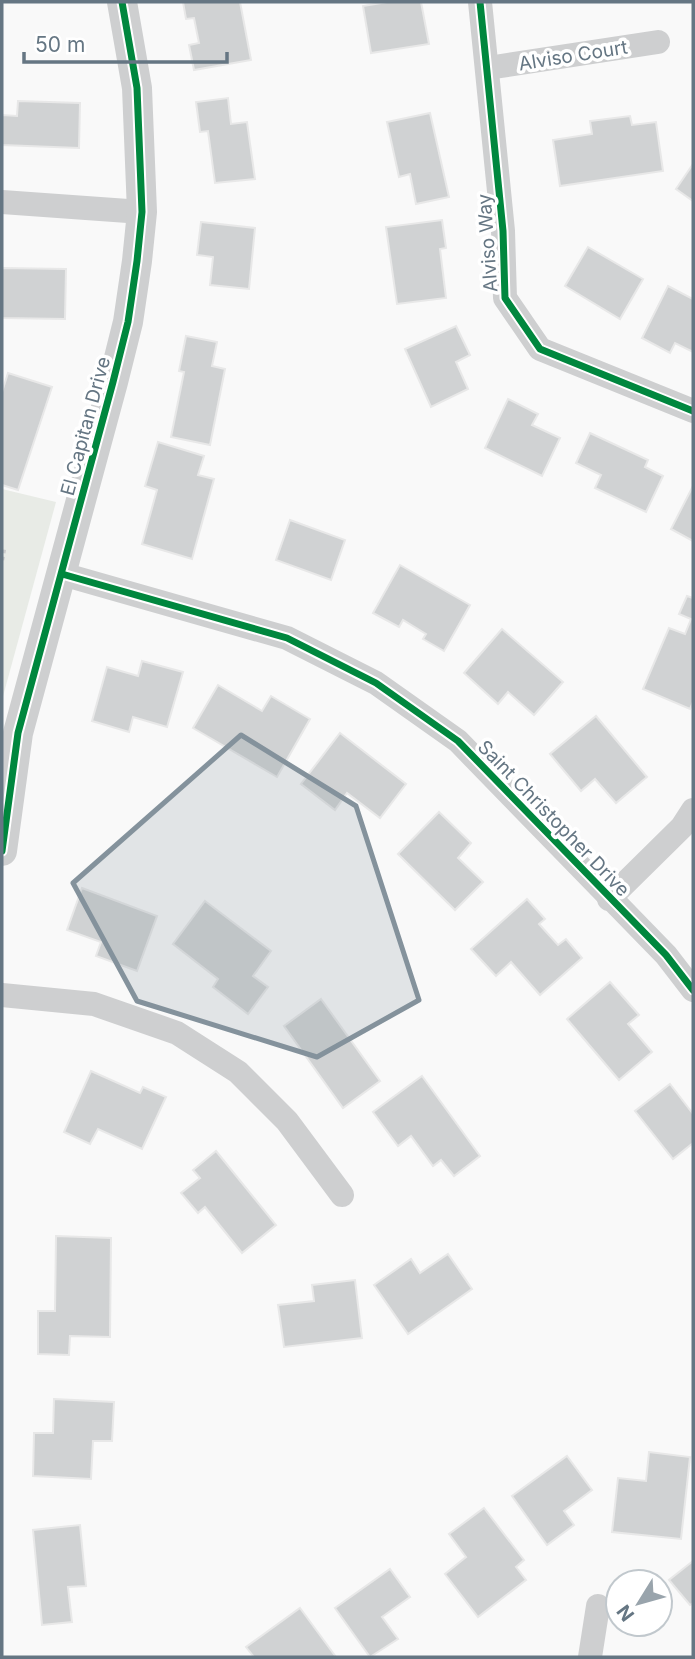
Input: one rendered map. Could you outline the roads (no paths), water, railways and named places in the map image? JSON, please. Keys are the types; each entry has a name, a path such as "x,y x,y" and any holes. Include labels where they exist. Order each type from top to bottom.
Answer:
{"street":[{"name":"El Capitan Drive","path":"2,852 18,733 128,323 142,212 137,88 122,2"},
{"name":"Alviso Way","path":"480,2 503,231 505,298 540,349 693,411"},
{"name":"Alviso Court","path":"488,68 658,42"},
{"path":"2,202 142,212"},
{"name":"Saint Christopher Drive","path":"62,574 287,638 376,683 458,741 666,955 693,990"},
{"path":"609,899 682,827 693,810"},
{"path":"2,995 94,1004 177,1033 238,1072 287,1121 342,1195"},
{"path":"590,1657 597,1606"}]}
